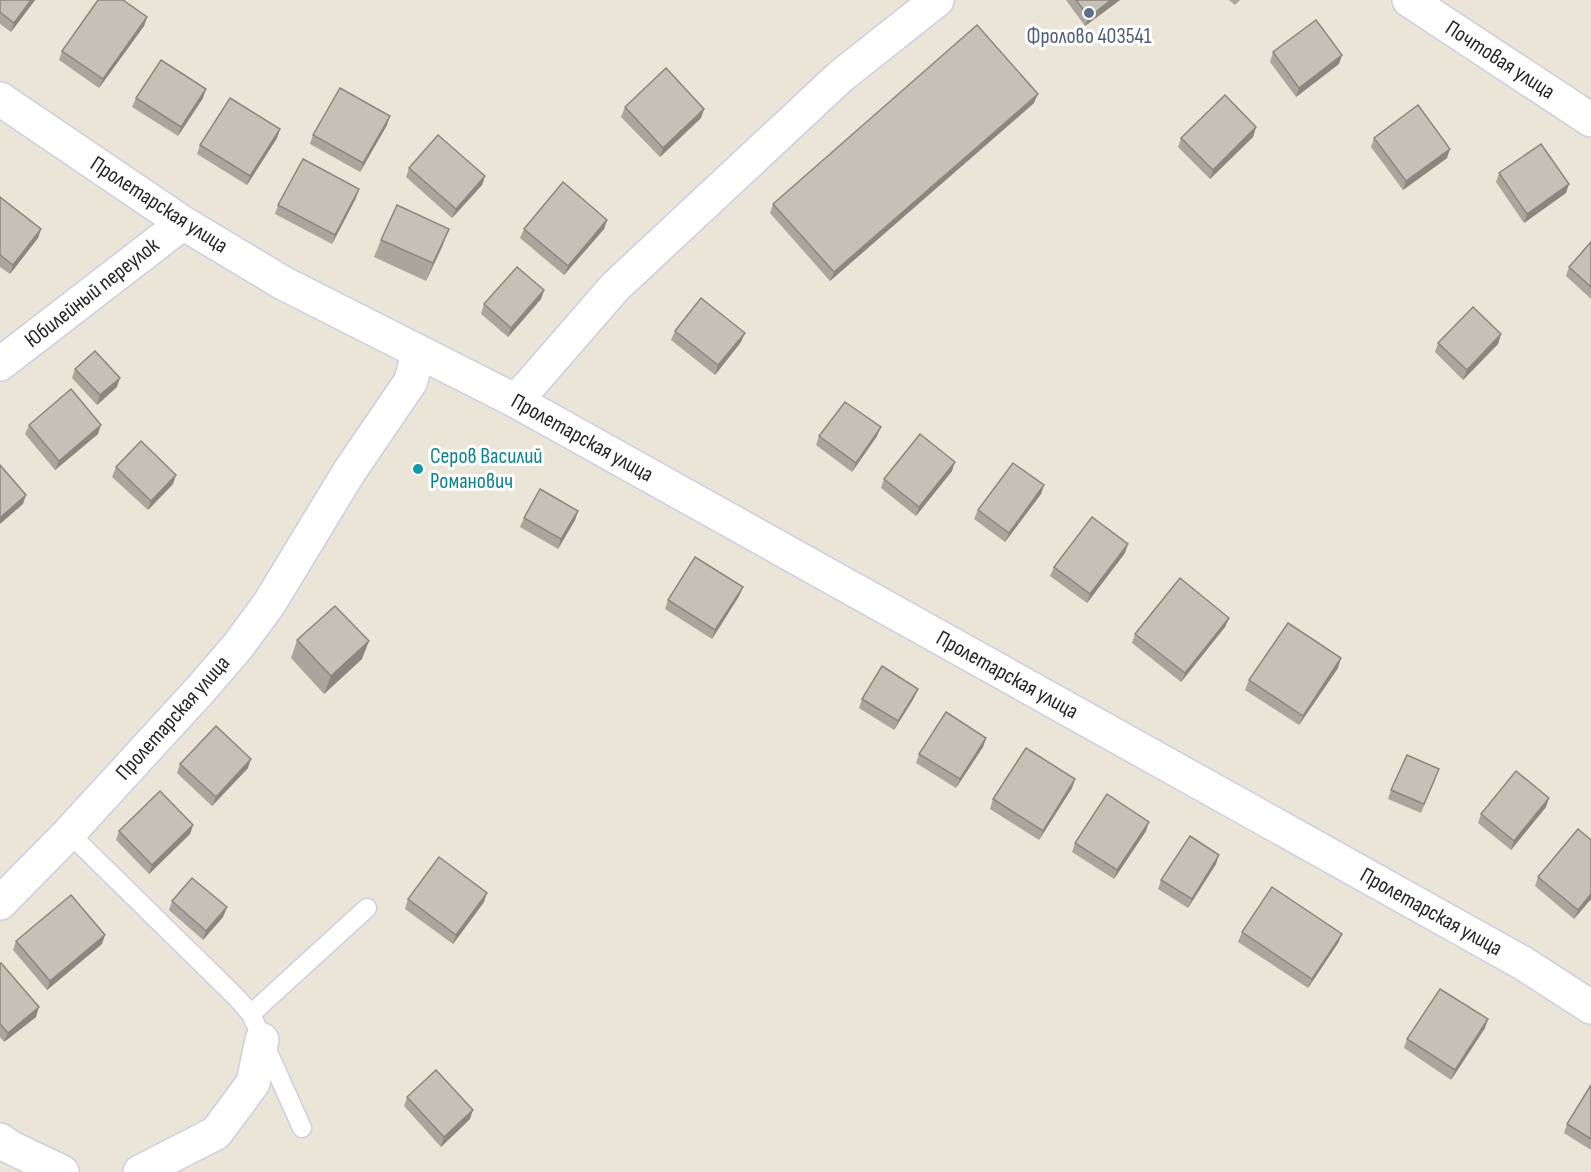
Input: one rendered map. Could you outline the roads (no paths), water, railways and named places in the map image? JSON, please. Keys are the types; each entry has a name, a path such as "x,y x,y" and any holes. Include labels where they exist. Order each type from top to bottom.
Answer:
{"street":[{"path":"516,401 615,287 841,76 937,0"},
{"name":"Почтовая улица","path":"1409,0 1591,120"},
{"name":"Пролетарская улица","path":"0,99 183,223 283,283 516,401 1521,962 1591,1007"},
{"name":"Юбилейный переулок","path":"0,364 183,223"},
{"name":"Пролетарская улица","path":"0,903 69,833 238,646 269,604 349,472 411,381 418,352"},
{"path":"140,1172 216,1133 253,1083 256,1027"},
{"path":"0,1140 62,1172"}],"lane":[{"path":"69,833 236,996 256,1027 302,1128"},
{"path":"256,1027 367,908"}],"place":[{"name":"Фролово 403541","path":"1089,13"},
{"name":"Серов Василий Романович","path":"418,469"}]}
